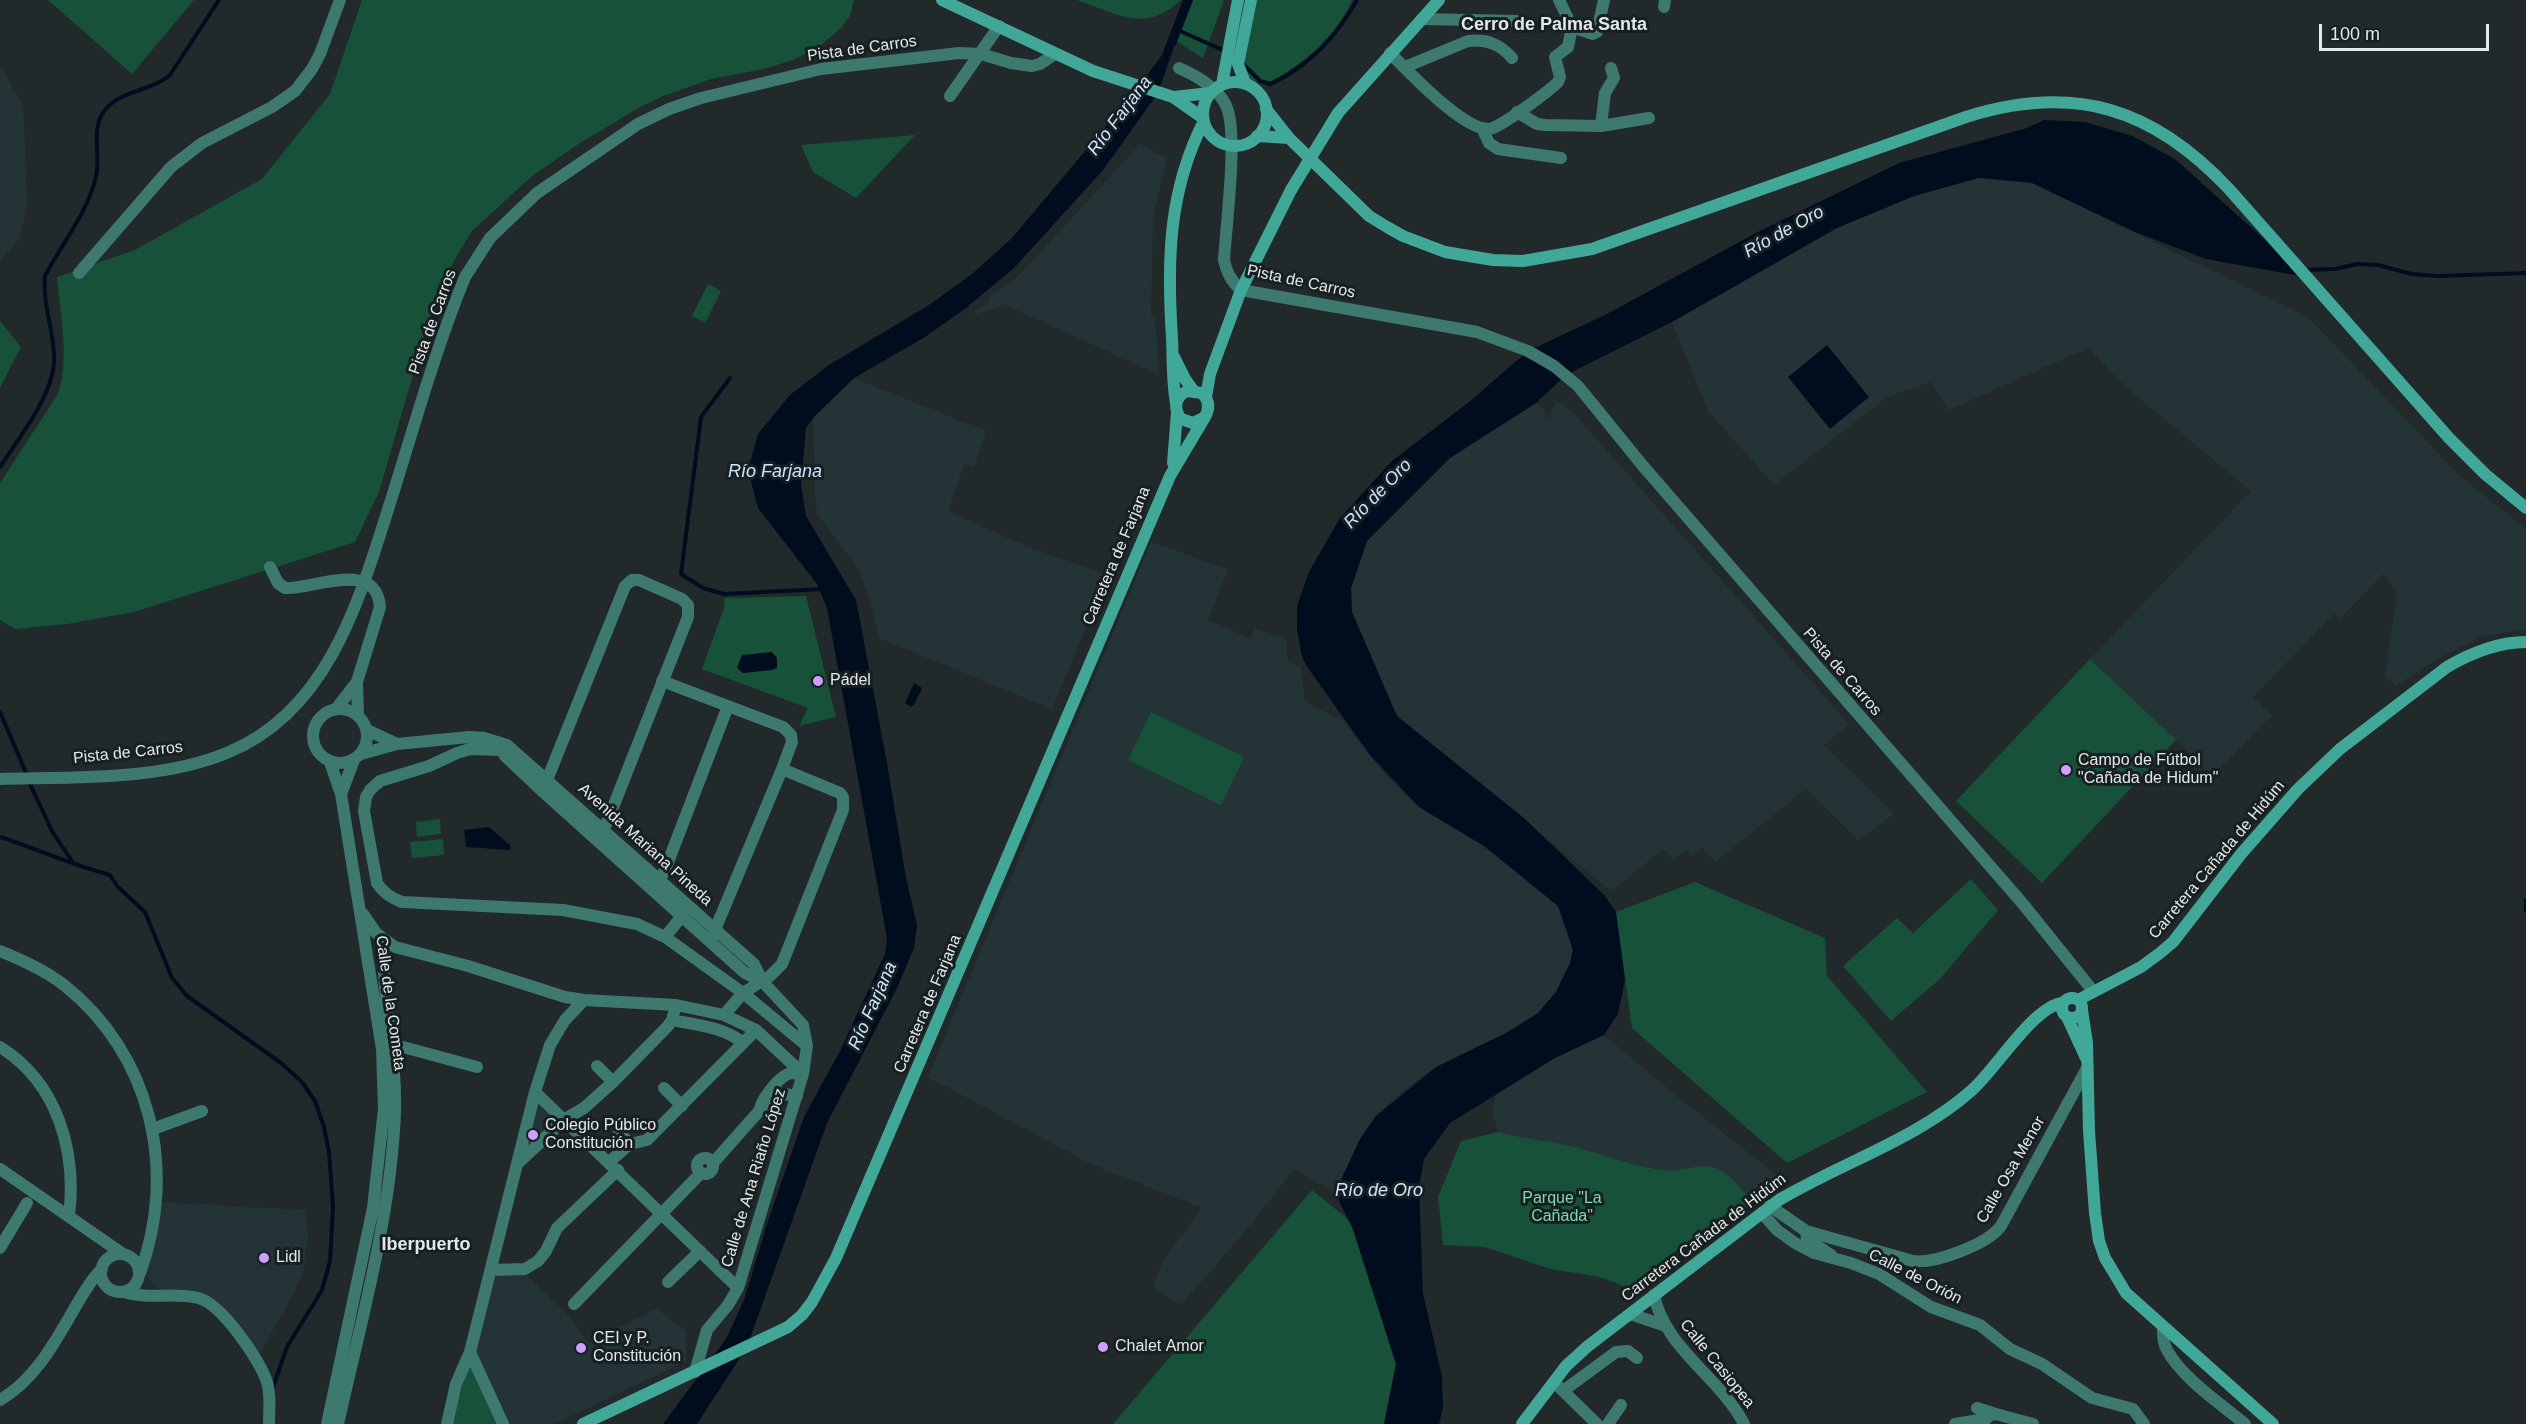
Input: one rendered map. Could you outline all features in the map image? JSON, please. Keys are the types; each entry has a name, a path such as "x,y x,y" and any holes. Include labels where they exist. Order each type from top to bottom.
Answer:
{"main road":[{"path":"942,0 1093,71 1173,97 1204,119 1207,128 1217,140 1231,145 1246,143 1257,136 1266,119 1266,109"},
{"path":"1198,393 1213,364 1241,290 1291,190 1338,113 1439,0"},
{"path":"1215,89 1233,57 1243,5"},
{"path":"1233,57 1245,83"},
{"path":"1173,97 1237,82 1245,83 1257,91 1266,109 1289,138 1369,216 1403,236 1445,252 1493,260 1544,259 1592,249 1966,117 2030,102 2080,104 2117,112 2148,124 2198,157 2455,444 2485,474 2526,508"},
{"name":"Carretera de Farjana","path":"1170,476 1176,445 1177,408 1173,378 1170,304 1171,229 1178,193 1190,153 1204,119 1203,109 1215,89"},
{"path":"1257,136 1289,138"},
{"path":"1190,153 1217,140"},
{"name":"Carretera de Farjana","path":"1173,353 1178,366 1198,393"},
{"path":"1182,393 1198,393 1209,407 1205,417 1193,423 1181,419 1177,408 1182,393"},
{"name":"Carretera de Farjana","path":"583,1424 759,1342 788,1327 802,1315 836,1258 1170,476 1205,417"},
{"name":"Carretera Cañada de Hidúm","path":"2080,1005 2093,991 2142,967 2173,942 2262,829 2298,789 2340,749 2447,667 2464,657 2501,645 2526,642"},
{"path":"2064,1011 2071,997 2080,1005 2087,1043 2090,1142 2099,1241 2113,1275 2126,1293 2163,1328 2273,1424"},
{"name":"Carretera Cañada de Hidúm","path":"1522,1424 1553,1381 1588,1346 1654,1295 1766,1210 1812,1180 1924,1126 1944,1113 1975,1088 2038,1017 2053,1004 2064,1011"},
{"path":"2064,1011 2076,1017 2080,1005"},
{"path":"2064,1011 2087,1064"}],"street":[{"path":"79,273 160,177 178,160 202,143 272,107 295,91 320,54 340,0"},
{"path":"1390,53 1442,102 1482,128 1497,127 1558,82 1560,77 1555,57 1568,47 1572,27 1559,0"},
{"path":"1572,27 1593,34 1597,32 1604,0"},
{"path":"1422,19 1517,21"},
{"path":"950,96 999,26"},
{"path":"1405,68 1468,41 1478,40 1496,44 1512,58"},
{"name":"Pista de Carros","path":"0,779 128,773 174,767 229,753 260,736 280,721 303,698 321,674 343,634 364,583 465,277 490,238 537,193 638,124 669,109 700,98 821,69 959,53 981,54 1011,63 1032,66 1040,64 1055,54"},
{"name":"Pista de Carros","path":"1179,68 1215,89 1227,107 1231,123 1224,260 1226,272 1232,282 1241,290 1477,332 1528,351 1566,375 1593,402 1643,466 2023,904 2093,991"},
{"path":"1601,126 1605,93 1614,78 1611,68"},
{"path":"1517,112 1537,124 1601,126 1649,118"},
{"path":"1482,128 1490,143 1498,148 1562,159"},
{"path":"270,567 278,583 288,589 340,579 364,583 376,593 380,607 357,682 358,715 367,730 397,744"},
{"path":"544,785 622,590 628,583 639,580 682,599 688,605 688,617 601,835"},
{"path":"662,681 783,727 791,735 792,742 782,769 713,936"},
{"path":"357,682 336,709 319,719 313,733 314,743 318,752 330,762 342,764 358,757 366,747 367,730"},
{"path":"656,885 728,706"},
{"path":"336,709 348,710 358,715"},
{"name":"Avenida Mariana Pineda","path":"358,757 397,744 477,737 499,746 509,747 544,785 713,936"},
{"path":"499,746 470,749 457,753 429,766 380,781 370,790 364,803 377,883 381,889 402,902 563,910 620,919 644,927 665,937 743,993 807,1046"},
{"name":"Calle de la Cometa","path":"341,794 358,757"},
{"name":"Calle de la Cometa","path":"327,1424 373,1208 383,1137 384,1082 382,1048 341,794 330,762"},
{"path":"724,1015 743,993 782,964 843,810 843,797 837,791 782,769"},
{"name":"Avenida Mariana Pineda","path":"656,885 681,916 757,968 762,981 798,1018 806,1033 807,1046 803,1074"},
{"name":"Calle de la Cometa","path":"338,1424 383,1218 390,1174 395,1092 392,1044 383,983 384,940 367,921 359,905"},
{"path":"665,937 681,916"},
{"path":"365,944 373,938 384,940"},
{"name":"Calle de Ana Riaño López","path":"384,940 405,951 468,966 565,997 676,1005 724,1015 756,1030 803,1074 738,1288 728,1305 707,1330 699,1370"},
{"path":"0,951 30,964 64,985 109,1030 134,1072 153,1129 156,1182 152,1227 139,1276 130,1290 115,1292 103,1282 102,1269"},
{"path":"447,1424 456,1384 470,1352 550,1045 557,1031 584,1000"},
{"path":"517,1165 565,1119 584,1108 613,1082 672,1020 676,1005"},
{"path":"672,1020 720,1030 743,1043"},
{"path":"490,1270 525,1269 538,1261 546,1251 557,1228 614,1166 630,1144 647,1140 756,1030"},
{"name":"Calle de la Cometa","path":"392,1044 477,1067"},
{"path":"0,1047 20,1062 34,1077 54,1107 60,1122 71,1169 69,1216"},
{"name":"Calle Osa Menor","path":"1766,1210 1806,1231 1922,1262 1939,1258 1989,1238 2001,1226 2087,1064"},
{"path":"597,1066 613,1082"},
{"path":"574,1304 701,1173 697,1167 700,1160 707,1158 713,1163 760,1110 760,1104 782,1078 791,1073 803,1074"},
{"path":"664,1088 682,1106"},
{"path":"536,1092 738,1288"},
{"path":"760,1110 767,1111 784,1094 797,1095"},
{"path":"153,1129 202,1111"},
{"path":"619,1132 630,1144"},
{"path":"0,1169 127,1255 137,1264 139,1276 150,1292 158,1296"},
{"path":"0,1248 27,1203"},
{"name":"Calle de Orión","path":"1766,1210 1777,1230 1795,1243 1814,1253 1879,1274 1930,1307 1980,1325 2010,1349 2042,1364 2092,1398 2133,1409 2144,1424"},
{"path":"0,1400 18,1389 35,1370 109,1257 127,1255 144,1244 152,1227"},
{"path":"1806,1231 1807,1239 1836,1260"},
{"path":"668,1282 700,1251"},
{"path":"83,1296 94,1289 108,1288"},
{"path":"124,1292 135,1296 195,1297 208,1302 218,1310 247,1346 262,1370 269,1395 269,1424"},
{"name":"Calle Casiopea","path":"1654,1295 1663,1325 1733,1407 1744,1424"},
{"name":"Calle Casiopea","path":"1630,1314 1663,1325"},
{"path":"2163,1328 2163,1340 2167,1351 2177,1363 2245,1424"},
{"path":"1563,1391 1616,1352 1628,1351 1637,1358"},
{"path":"470,1352 502,1424"},
{"path":"1553,1381 1597,1424"},
{"path":"1608,1424 1621,1405"},
{"path":"1977,1408 1987,1419"},
{"path":"1955,1424 1987,1419 2034,1424"}],"shaded area":[{"path":"0,66 21,101 24,118 27,208 19,239 0,262"},
{"path":"1140,144 1167,158 1153,217 1151,315 1155,317 1159,375 1004,304 976,315 974,311 989,301 989,297 1012,282 1026,268"},
{"path":"1985,177 2032,183 2308,317 2460,476 2526,529 2526,629 2480,637 2427,665 2396,686 2385,676 2397,592 2384,573 2340,619 2334,614 2253,697 2272,715 2213,776 2090,659 2251,491 2127,388 2088,348 1949,410 1930,382 1887,397 1774,485 1708,411 1672,322 1837,228 1906,199 1959,181"},
{"path":"854,378 986,431 974,467 964,464 948,511 1026,546 1108,575 1052,709 879,638 870,601 858,568 817,514 813,418"},
{"path":"1556,402 1566,406 1579,419 1849,724 1824,745 1894,814 1858,840 1806,789 1715,862 1702,847 1691,856 1687,850 1674,860 1664,849 1611,891 1397,717 1352,612 1351,588 1367,541 1428,472 1536,403 1545,411 1546,420"},
{"path":"1151,542 1228,569 1208,620 1250,639 1255,629 1286,638 1288,662 1301,667 1305,702 1342,720 1386,776 1419,807 1484,846 1558,906 1573,950 1570,963 1556,992 1538,1013 1506,1033 1436,1067 1404,1090 1376,1116 1360,1139 1335,1193 1294,1169 1248,1228 1181,1305 1153,1287 1163,1261 1202,1208 1091,1164 928,1077"},
{"path":"1604,1035 1783,1180 1753,1202 1723,1172 1665,1170 1626,1163 1574,1147 1498,1132 1492,1111 1498,1085"},
{"name":"Colegio Público Constitución","path":"537,1096 558,1116 521,1153"},
{"path":"161,1202 305,1210 308,1234 304,1268 297,1287 258,1357 216,1305 188,1294 158,1289 144,1273"},
{"name":"CEI y P. Constitución","path":"496,1270 525,1273 566,1313 589,1343 657,1309 686,1331 686,1361 555,1424 509,1424 475,1352"}],"green space":[{"path":"48,0 194,0 132,74"},
{"path":"362,0 854,0 850,16 841,28 820,46 793,60 764,69 711,79 640,107 580,143 532,176 471,232 438,289 379,492 355,542 134,612 67,624 15,629 0,620 0,483 58,394 62,380 64,351 57,277 135,250 262,179 330,94"},
{"path":"1077,0 1181,0 1168,10 1143,19 1118,15"},
{"path":"1191,0 1224,0 1203,58 1176,41"},
{"path":"1257,0 1352,0 1336,27 1316,50 1291,69 1264,85 1249,78 1240,62"},
{"path":"915,135 856,198 813,172 801,145"},
{"path":"708,284 721,291 705,323 692,316"},
{"path":"0,321 21,347 0,388"},
{"path":"806,596 836,717 799,726 808,708 702,669 724,608 725,598"},
{"name":"Campo de Fútbol \"Cañada de Hidum\"","path":"2090,659 2176,740 2042,883 1956,801"},
{"path":"1151,712 1244,757 1221,805 1128,760"},
{"path":"440,819 441,834 417,837 416,822"},
{"path":"443,839 444,855 412,858 410,842"},
{"path":"1971,879 1998,910 1940,979 1891,1021 1843,966 1897,918 1913,933"},
{"path":"1695,882 1825,938 1827,976 1927,1092 1787,1163 1632,1028 1616,912"},
{"name":"Parque \"La Cañada\"","path":"1498,1132 1575,1147 1631,1164 1653,1168 1671,1170 1703,1166 1716,1168 1731,1178 1753,1202 1745,1209 1740,1204 1650,1270 1655,1277 1637,1291 1600,1277 1550,1269 1485,1247 1443,1245 1438,1197 1461,1141"},
{"path":"1312,1190 1350,1221 1396,1364 1384,1424 1113,1424"},
{"path":"469,1363 496,1424 451,1424"}],"water":[{"name":"Río Farjana","path":"1183,0 1190,0 1158,93 1103,170 1014,268 966,308 925,337 854,378 813,418 806,428 801,485 806,516 856,600 906,878 917,925 914,948 897,988 827,1123 747,1347 697,1424 663,1424 726,1339 744,1300 767,1224 804,1117 840,1051 885,954 887,938 827,608 817,584 758,508 748,470 758,434 790,395 829,365 929,305 972,274 1012,238 1112,119 1135,86 1145,78 1162,55"},
{"name":"Río de Oro","path":"2044,120 2085,122 2132,136 2175,159 2306,277 2206,259 2135,232 2032,183 1979,178 1914,196 1837,228 1672,322 1566,375 1536,403 1450,458 1367,541 1351,588 1352,612 1397,716 1524,818 1604,895 1616,912 1625,980 1618,1014 1604,1035 1555,1058 1450,1123 1424,1159 1419,1186 1423,1293 1442,1377 1443,1407 1439,1424 1384,1424 1396,1364 1353,1229 1335,1193 1360,1139 1376,1116 1436,1067 1506,1033 1538,1013 1556,992 1570,963 1573,950 1558,906 1484,846 1419,807 1370,755 1308,668 1302,657 1297,629 1297,606 1309,572 1340,518 1392,461 1469,402 1528,351 1607,314 1754,234 1899,163 2027,128"},
{"path":"1827,345 1869,397 1830,429 1788,377"},
{"path":"772,652 777,658 777,668 743,673 737,668 742,655"},
{"path":"914,683 922,688 911,707 905,703"},
{"path":"489,827 511,846 510,850 466,847 464,830"}],"waterway":[{"path":"0,467 33,418 52,377 54,353 45,298 45,276 92,191 97,169 97,134 101,117 105,110 119,98 170,75 219,0"},
{"name":"Río Farjana","path":"1174,44 1191,0"},
{"path":"1241,62 1260,81 1271,84 1298,68 1321,49 1357,0"},
{"path":"1180,31 1225,51"},
{"path":"2304,270 2335,269 2357,264 2378,265 2412,274 2439,276 2526,273"},
{"path":"730,378 701,417 681,574 703,588 724,594 822,589"},
{"path":"0,712 27,775"},
{"path":"29,782 53,833 74,864"},
{"path":"0,837 110,875 117,886 145,912 172,978 187,996 281,1063 302,1082 315,1101 329,1152 333,1207 330,1261 322,1290 287,1347 273,1387"},
{"path":"2526,900 2526,911"}],"place":[{"name":"Pádel","path":"818,681"},
{"name":"Campo de Fútbol \"Cañada de Hidum\"","path":"2066,770"},
{"name":"Colegio Público Constitución","path":"533,1135"},
{"name":"Lidl","path":"264,1258"},
{"name":"Chalet Amor","path":"1103,1347"},
{"name":"CEI y P. Constitución","path":"581,1348"}],"district":[{"name":"Cerro de Palma Santa","path":"1554,25"},
{"name":"Iberpuerto","path":"426,1245"}]}
